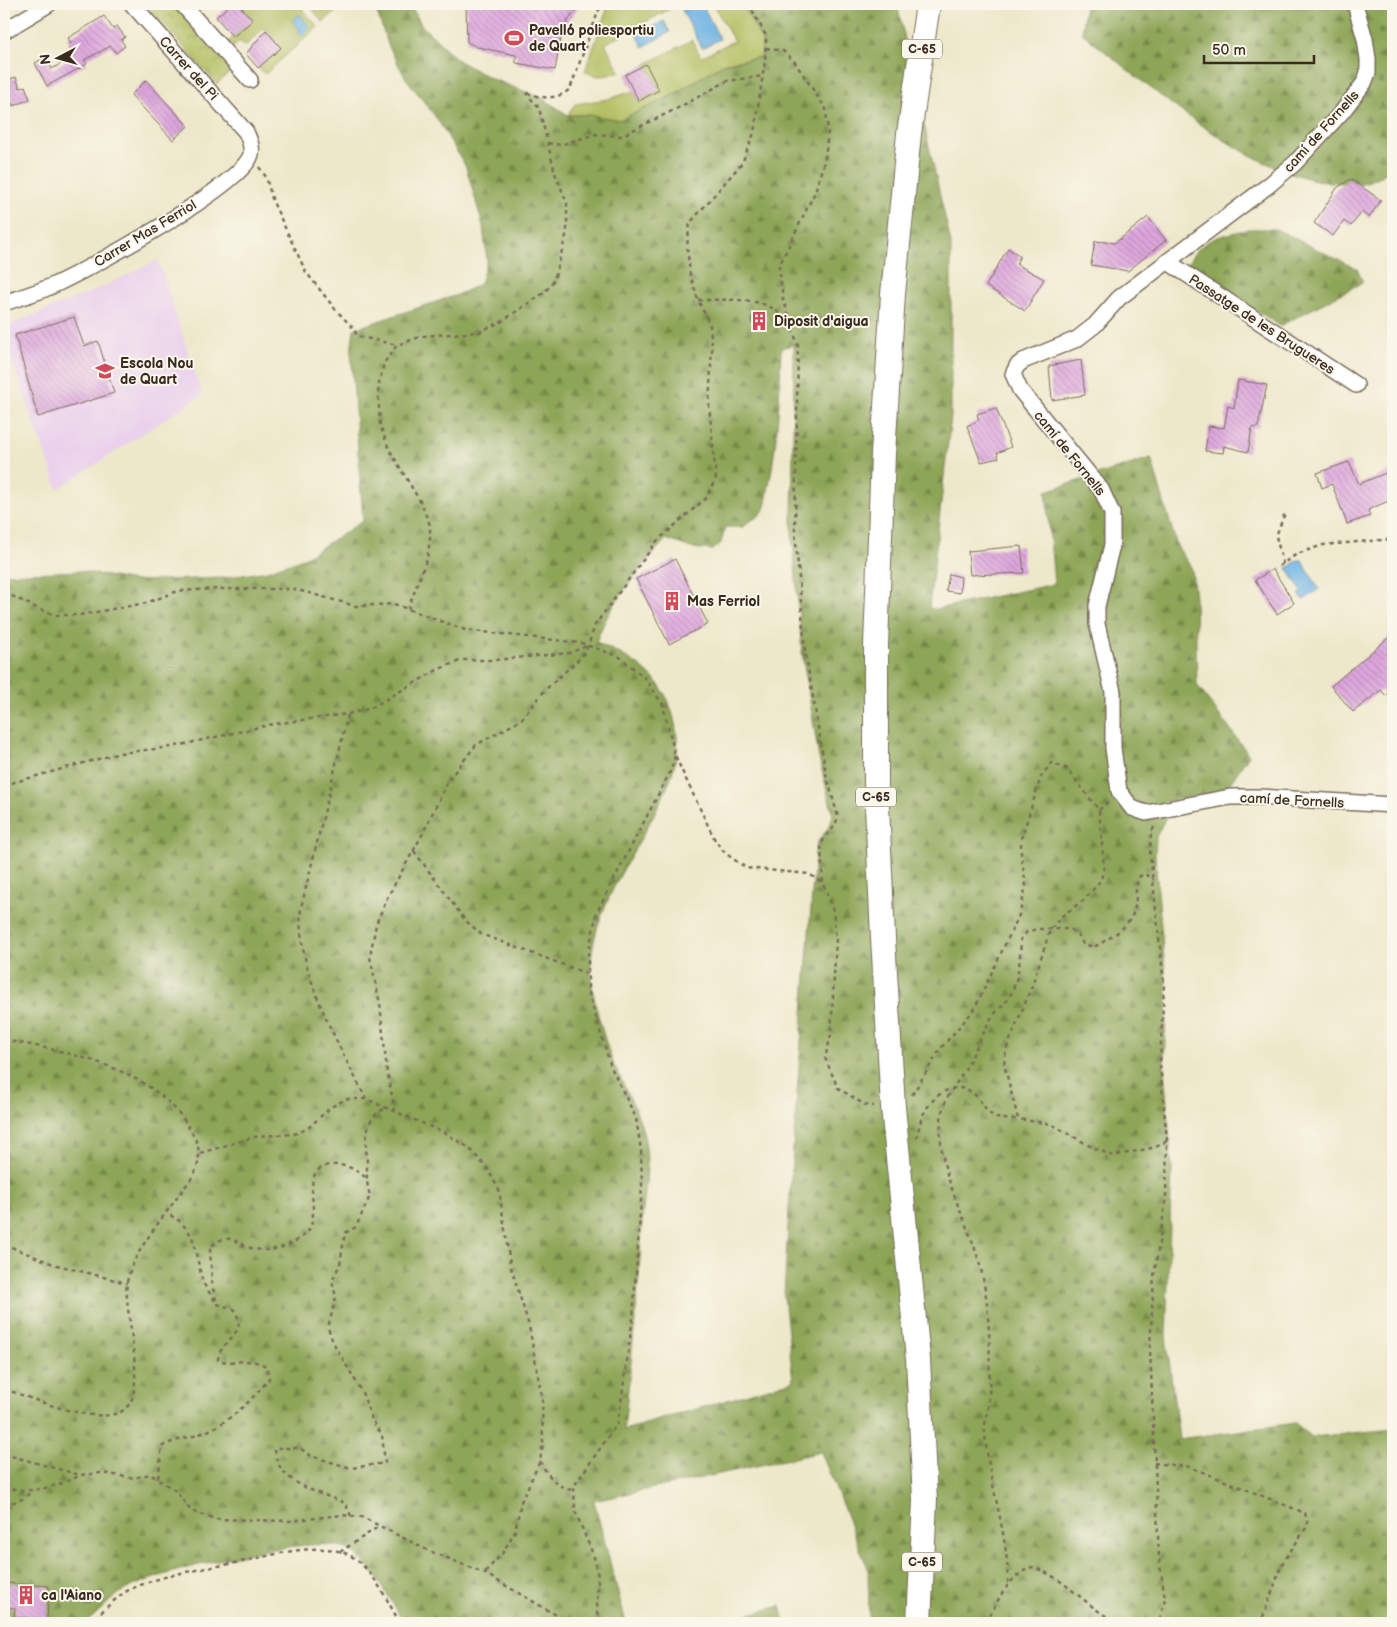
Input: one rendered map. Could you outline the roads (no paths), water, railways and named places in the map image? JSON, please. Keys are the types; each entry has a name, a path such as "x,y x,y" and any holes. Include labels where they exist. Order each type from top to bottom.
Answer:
{"main road":[{"name":"C-65","path":"919,1623 925,1500 919,1368 893,1107 876,783 876,646 883,454 893,294 915,95 928,4"},
{"path":"915,95 928,69 938,4"}],"street":[{"path":"4,31 49,4"},
{"name":"Carrer del Pi","path":"132,4 246,132 251,143 251,157"},
{"path":"182,4 250,80"},
{"name":"camí de Fornells","path":"1355,4 1368,59 1368,73 1364,83 1342,112 1295,163 1119,298 1100,321 1077,339 1023,361 1017,366 1013,374 1020,390 1101,489 1112,513 1112,545 1097,606 1097,624 1113,692 1113,748 1119,792 1128,804 1139,811 1159,811 1238,797 1393,805"},
{"name":"Carrer Mas Ferriol","path":"4,303 46,288 85,269 171,219 220,187 240,170 251,157"},
{"name":"Passatge de les Brugueres","path":"1168,262 1356,385"}],"water":[{"path":"694,4 702,4 720,39 702,48 682,10"},
{"path":"299,14 310,27 302,36 292,20"},
{"path":"664,21 670,32 643,47 637,34"},
{"path":"1298,560 1302,560 1319,589 1304,600 1299,594 1302,592 1287,568"}],"place":[{"name":"Pavelló poliesportiu de Quart","path":"514,38"},
{"name":"Diposit d'aigua","path":"759,321"},
{"name":"Escola Nou de Quart","path":"105,371"},
{"name":"Mas Ferriol","path":"672,601"},
{"name":"ca l'Aiano","path":"26,1595"}]}
